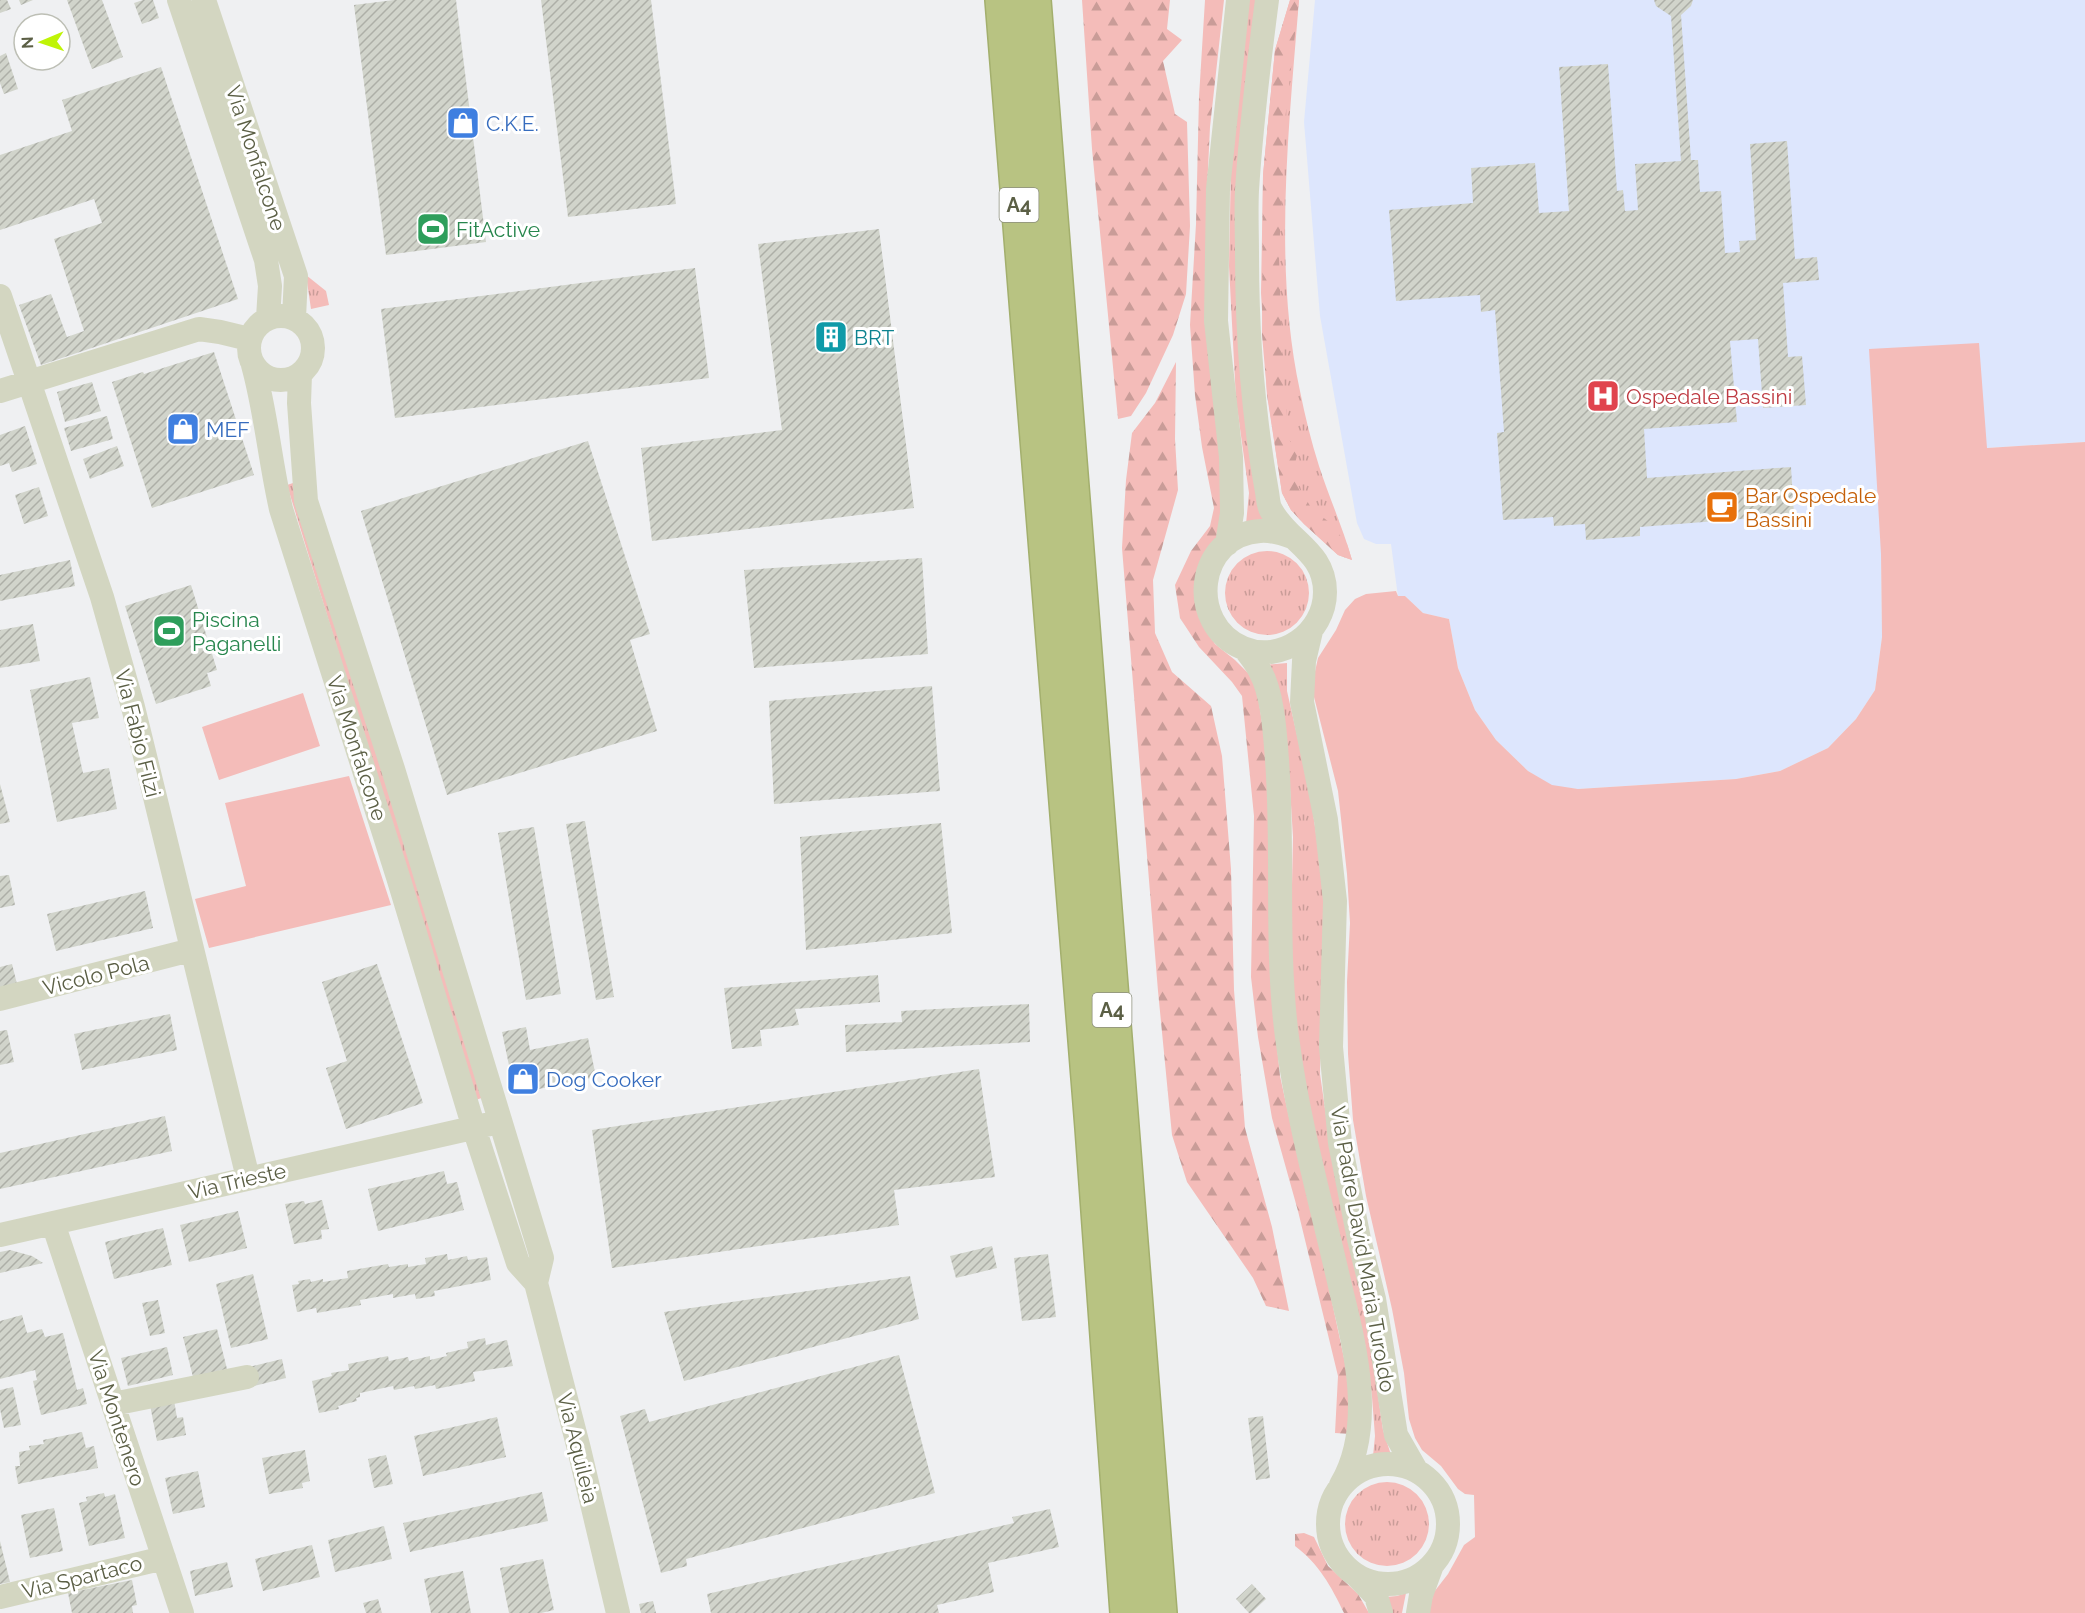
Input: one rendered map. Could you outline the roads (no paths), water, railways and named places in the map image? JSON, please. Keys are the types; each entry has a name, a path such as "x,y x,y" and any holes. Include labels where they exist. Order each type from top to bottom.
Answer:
{"highway":[{"name":"A4","path":"1002,0 1092,1128 1126,1613"},
{"name":"A4","path":"1034,0 1160,1613"}],"street":[{"name":"Via Monfalcone","path":"179,0 266,260 270,286 268,318"},
{"name":"Via Monfalcone","path":"204,0 296,276 294,318"},
{"path":"1227,544 1232,513 1231,457 1216,321 1218,189 1238,0"},
{"path":"1267,0 1247,191 1247,327 1270,508 1292,537"},
{"name":"Via Fabio Filzi","path":"0,296 102,597 133,707 248,1178"},
{"path":"283,315 294,318 305,326 311,336 313,348 308,366 300,374 285,381 274,380 261,374 253,365 249,353 249,339 258,324 268,318 283,315"},
{"path":"0,391 199,329 249,339"},
{"name":"Via Monfalcone","path":"253,365 260,390 272,472 281,509 395,866 474,1128"},
{"name":"Via Monfalcone","path":"300,374 299,403 306,501 393,769 501,1121"},
{"path":"1259,531 1276,532 1292,537 1307,547 1318,561 1324,577 1326,593 1323,609 1311,631 1298,643 1281,650 1263,652 1245,649 1229,640 1216,627 1207,610 1204,592 1207,574 1215,557 1227,544 1242,535 1259,531"},
{"name":"Via Padre David Maria Turoldo","path":"1311,631 1304,661 1302,702 1326,820 1335,901 1331,1047 1340,1143 1359,1239 1374,1299 1394,1426 1404,1452 1416,1470"},
{"name":"Via Padre David Maria Turoldo","path":"1245,649 1261,672 1268,695 1276,739 1280,800 1280,957 1287,1036 1300,1114 1358,1369 1358,1433 1349,1471 1341,1485"},
{"name":"Vicolo Pola","path":"0,999 191,950"},
{"name":"Via Trieste","path":"0,1235 501,1121"},
{"name":"Via Aquileia","path":"501,1121 542,1258 536,1282 618,1613"},
{"name":"Via Aquileia","path":"474,1128 518,1263 536,1282"},
{"name":"Via Montenero","path":"53,1222 182,1613"},
{"path":"113,1404 247,1377"},
{"path":"1381,1613 1376,1596 1339,1559 1329,1537 1328,1514 1341,1485 1350,1477 1370,1466 1394,1464 1416,1470 1435,1486 1447,1511 1446,1538 1442,1550 1432,1565 1421,1595 1418,1613"},
{"name":"Via Spartaco","path":"0,1597 164,1558"},
{"path":"1357,1576 1379,1584 1402,1583 1423,1573 1432,1565"}],"place":[{"name":"C.K.E.","path":"463,123"},
{"name":"FitActive","path":"433,229"},
{"name":"BRT","path":"831,337"},
{"name":"Ospedale Bassini","path":"1603,396"},
{"name":"MEF","path":"183,429"},
{"name":"Bar Ospedale Bassini","path":"1722,507"},
{"name":"Piscina Paganelli","path":"169,631"},
{"name":"Dog Cooker","path":"523,1079"}]}
